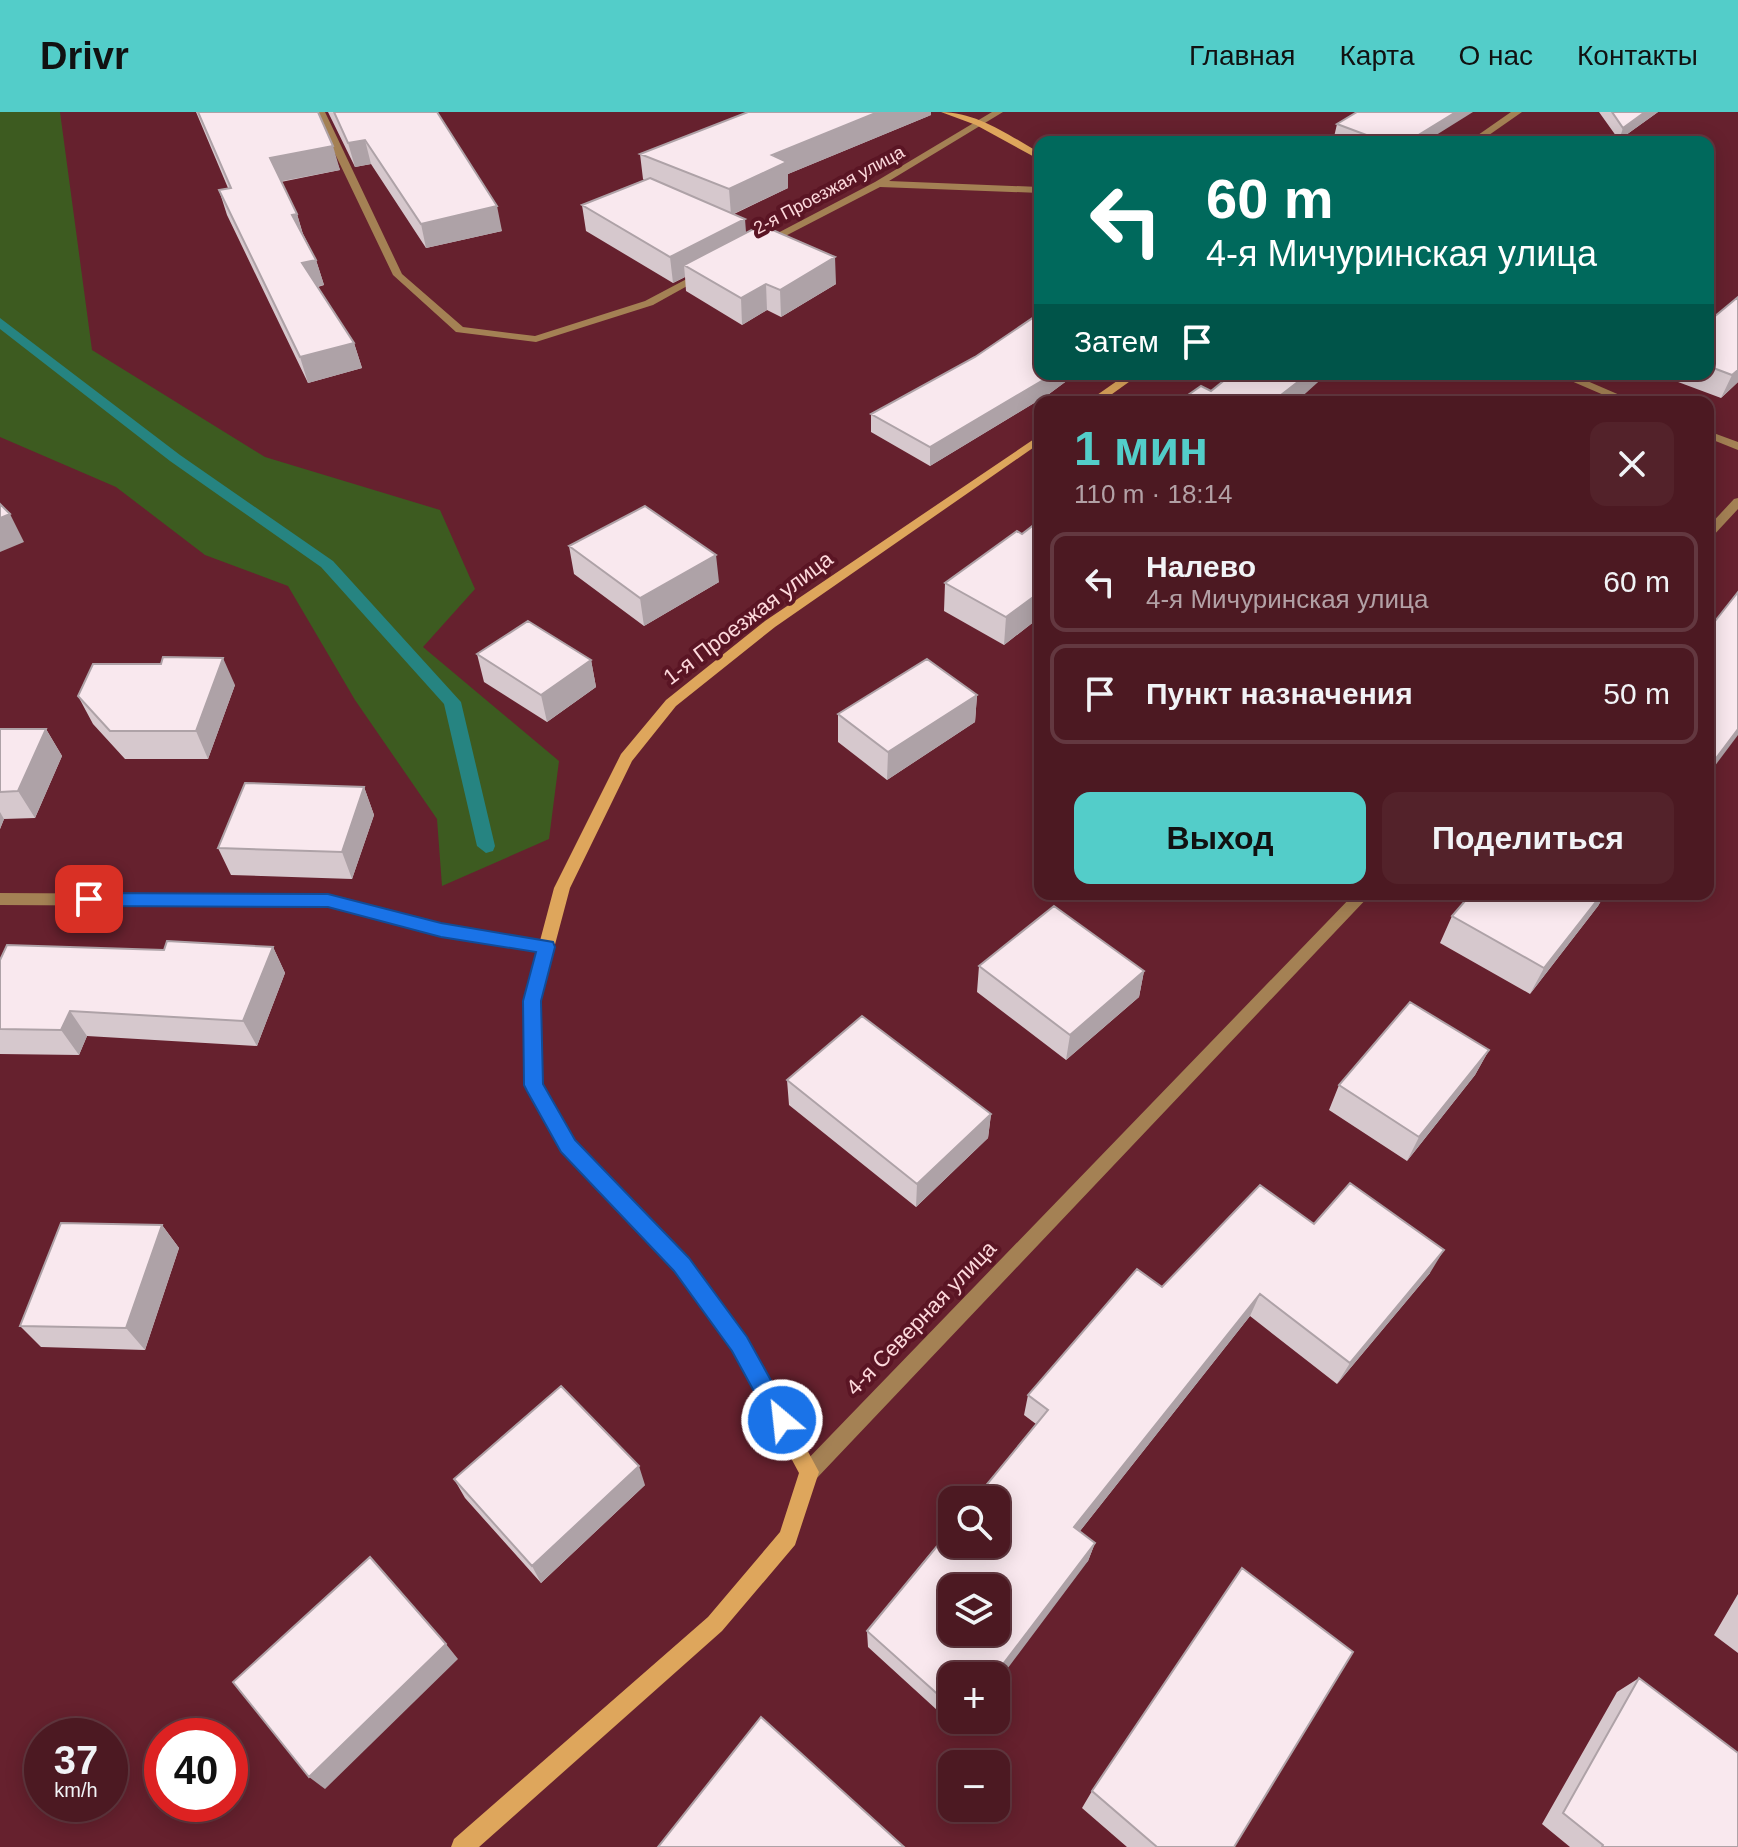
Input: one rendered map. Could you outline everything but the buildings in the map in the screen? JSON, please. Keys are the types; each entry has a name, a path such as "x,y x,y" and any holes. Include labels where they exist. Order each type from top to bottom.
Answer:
{"street":[{"path":"320,112 398,275 460,330 536,339 649,303 717,268"},
{"path":"946,112 979,123 1034,154"},
{"name":"2-я Проезжая улица","path":"757,247 878,184 998,112"},
{"path":"1482,136 1517,112"},
{"path":"878,184 1034,190"},
{"path":"1102,396 1125,380"},
{"path":"1576,380 1615,396"},
{"path":"1714,436 1738,446"},
{"name":"1-я Проезжая улица","path":"809,1472 740,1344 681,1264 568,1146 534,1085 532,1001 562,888 626,758 671,703 770,624 1034,442"},
{"path":"1714,528 1738,502"},
{"path":"0,899 328,901 441,930 546,947"},
{"name":"4-я Северная улица","path":"462,1847 715,1624 788,1538 809,1472 1357,900"}],"green space":[{"path":"0,112 60,112 92,350 265,457 440,510 475,589 423,647 559,761 549,839 442,886 437,819 355,700 288,586 205,555 116,487 0,437"}],"waterway":[{"path":"0,322 175,458 327,564 452,702 486,846"}],"route":[{"path":"89,899 328,901 441,930 546,947 532,1001 534,1085 568,1146 681,1264 740,1344 782,1420"}]}
